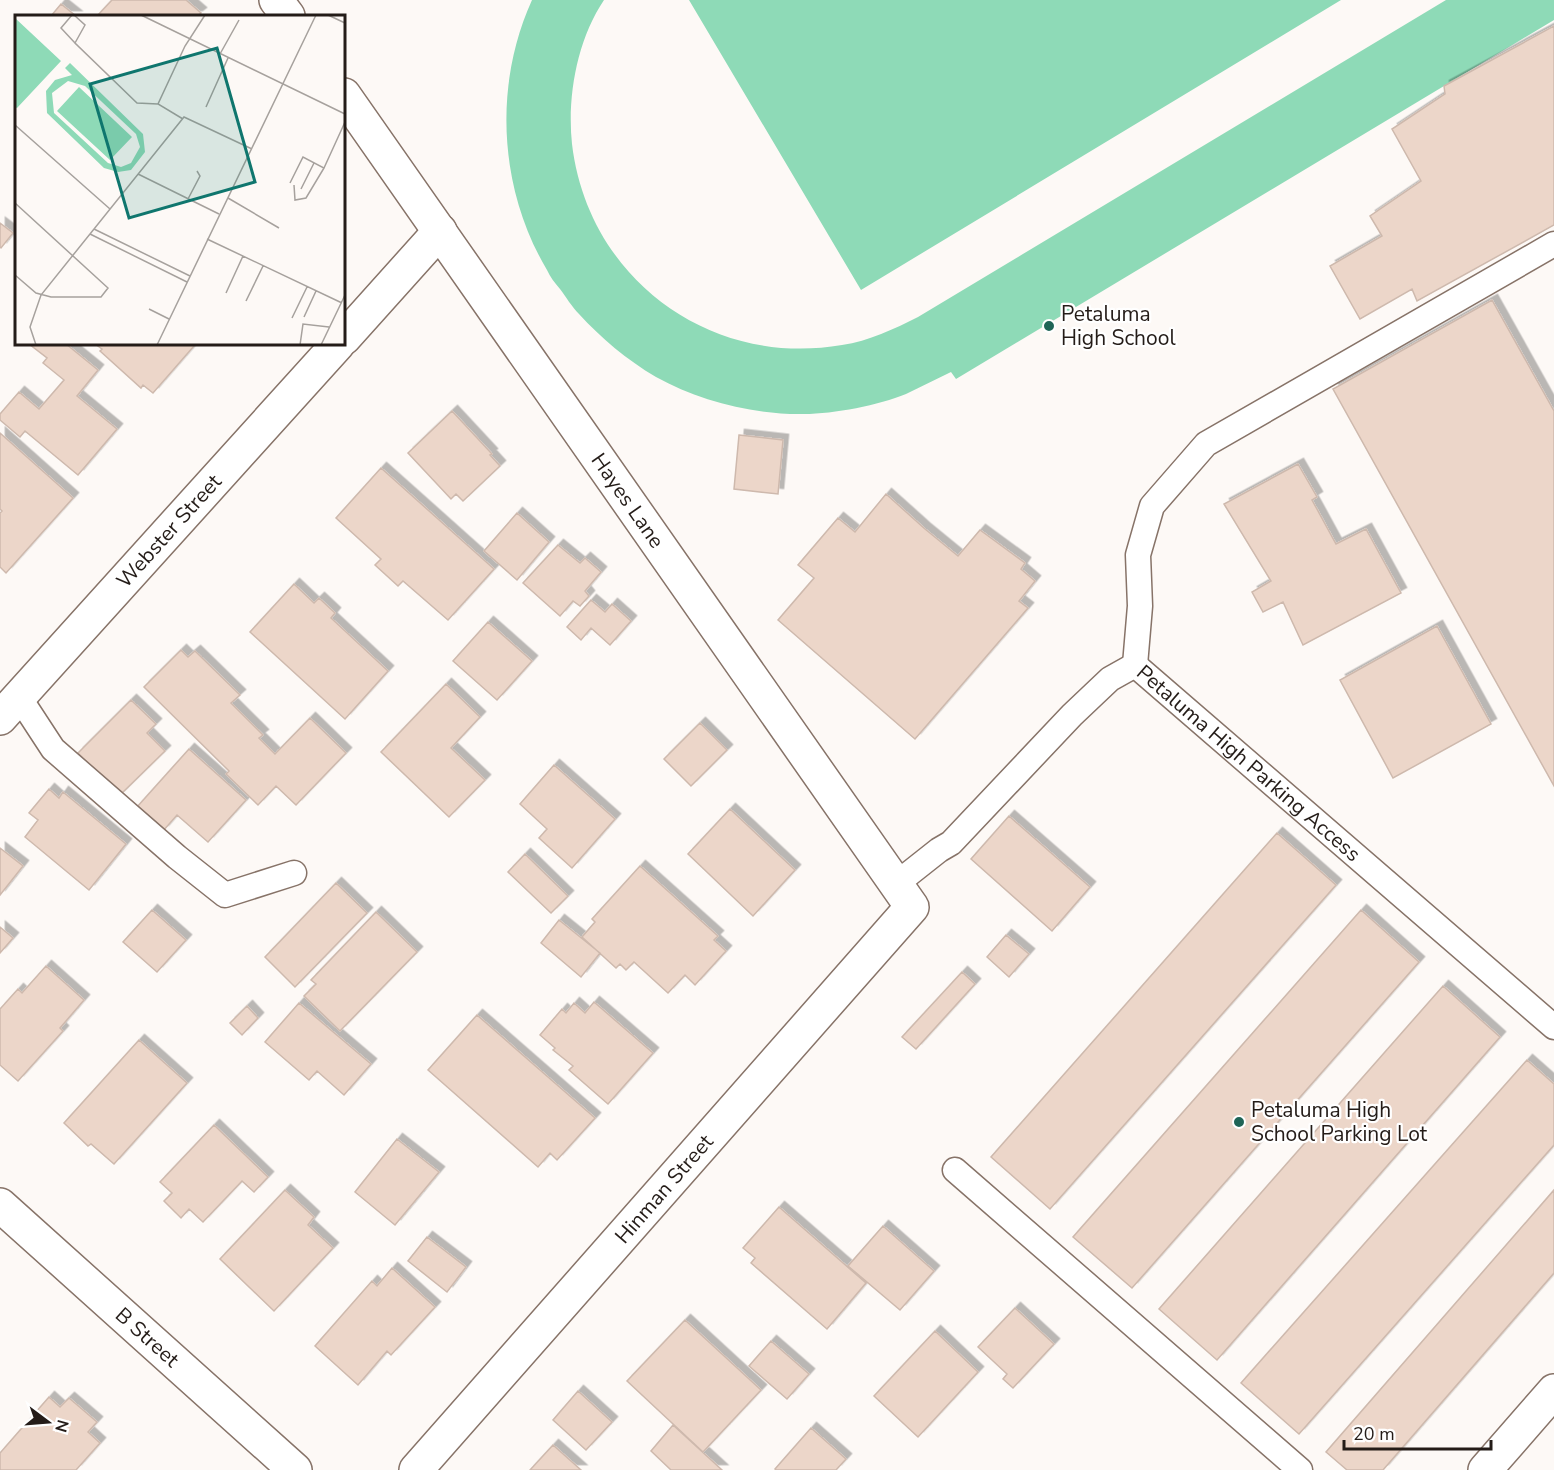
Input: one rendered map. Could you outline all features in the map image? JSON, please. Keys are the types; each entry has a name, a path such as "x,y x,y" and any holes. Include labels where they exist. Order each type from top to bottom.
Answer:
{"street":[{"path":"276,0 287,15"},
{"name":"Hayes Lane","path":"345,96 904,896"},
{"path":"345,337 440,231"},
{"name":"Webster Street","path":"10,707 337,345"},
{"name":"Hinman Street","path":"416,1470 904,896"},
{"name":"B Street","path":"0,1205 296,1470"},
{"path":"1485,1470 1554,1391"}],"lane":[{"path":"1135,665 1140,606 1138,555 1152,506 1206,444 1554,244"},
{"name":"Petaluma High Parking Access","path":"904,896 939,850 951,843 1080,708 1110,679 1135,665 1554,1027"},
{"path":"10,707 53,749 177,858 225,895 294,873"},
{"path":"955,1170 1297,1467"}],"green space":[{"path":"532,0 604,0 587,33 576,69 571,107 572,144 583,192 602,235 629,273 663,303 702,327 746,342 793,348 842,345 862,341 918,317 1446,0 1554,0 1554,20 956,379 951,372 906,394 856,408 816,414 785,414 747,409 709,400 656,377 625,356 596,332 574,308 550,275 531,239 519,206 511,172 507,137 507,102 511,67 519,33"},
{"path":"689,0 1341,0 861,290"}],"building":[{"path":"112,0 186,0 201,13 198,15 98,15"},
{"path":"61,4 75,15 52,15"},
{"path":"1554,26 1554,225 1417,301 1412,289 1360,319 1330,266 1382,236 1370,216 1421,181 1392,129 1445,94 1444,86"},
{"path":"0,223 13,233 1,248 0,247"},
{"path":"1492,300 1554,411 1554,786 1333,389"},
{"path":"30,345 67,345 98,370 77,396 117,429 78,475 25,431 20,437 0,420 0,414 19,392 39,409 64,380 43,363 47,358"},
{"path":"96,345 194,346 153,393 143,385 141,388 100,351 102,349"},
{"path":"452,411 492,454 490,455 500,466 463,501 456,494 451,499 408,453"},
{"path":"0,433 73,498 6,573 0,567 0,513 2,511 0,509"},
{"path":"739,435 783,440 778,494 734,489"},
{"path":"1298,464 1317,497 1312,500 1336,544 1366,529 1401,593 1303,645 1283,602 1263,612 1252,592 1271,581 1224,504"},
{"path":"381,468 494,569 448,620 403,581 398,586 375,565 381,559 336,518"},
{"path":"886,494 958,556 980,530 1025,563 1021,569 1035,581 1019,601 1028,608 915,739 778,620 814,578 798,565 838,518 855,532"},
{"path":"517,513 549,542 517,580 484,551"},
{"path":"558,545 580,563 585,558 601,572 585,591 589,596 580,606 573,601 560,616 523,583"},
{"path":"294,584 314,603 319,598 335,613 331,618 388,671 345,719 250,632"},
{"path":"591,600 605,612 612,604 631,621 610,645 591,628 581,640 567,627"},
{"path":"488,622 532,661 497,700 453,661"},
{"path":"1437,626 1491,724 1393,778 1340,680"},
{"path":"181,650 188,657 195,651 240,695 231,703 263,735 259,738 275,754 310,718 346,753 296,805 276,786 258,805 226,774 229,771 144,687"},
{"path":"446,684 480,717 451,748 485,780 449,817 381,752"},
{"path":"131,700 156,724 147,733 165,751 119,796 78,753"},
{"path":"700,723 727,750 691,786 664,759"},
{"path":"189,749 246,800 208,842 177,815 163,831 137,807"},
{"path":"554,765 615,819 572,868 539,838 547,829 520,804"},
{"path":"49,789 59,798 63,792 126,844 89,890 25,837 38,820 29,813"},
{"path":"730,809 795,870 753,916 688,854"},
{"path":"1009,816 1090,887 1052,931 971,859"},
{"path":"1277,833 1336,885 1050,1209 991,1157"},
{"path":"0,848 23,866 0,895"},
{"path":"525,854 568,896 551,913 508,872"},
{"path":"640,866 718,936 714,940 726,951 695,985 685,975 668,993 634,962 626,970 620,964 616,968 582,937 595,922 592,919"},
{"path":"336,883 367,913 295,987 265,957"},
{"path":"152,910 186,940 157,972 123,942"},
{"path":"1361,910 1419,962 1132,1288 1073,1237"},
{"path":"376,912 417,952 340,1031 304,996 316,984 311,980"},
{"path":"559,920 600,953 581,977 541,943"},
{"path":"0,927 13,938 0,953"},
{"path":"1006,935 1029,954 1009,977 987,957"},
{"path":"46,966 84,1000 60,1028 63,1031 18,1081 0,1065 0,1009 18,989 22,993"},
{"path":"962,972 975,984 916,1049 902,1037"},
{"path":"1443,986 1500,1037 1217,1360 1159,1309"},
{"path":"594,1002 653,1053 608,1104 569,1070 573,1066 553,1050 555,1048 540,1035 562,1009 566,1013 574,1003 585,1013"},
{"path":"299,1003 371,1064 344,1095 317,1071 309,1080 265,1042"},
{"path":"247,1006 258,1018 242,1035 230,1023"},
{"path":"477,1015 595,1118 557,1160 550,1153 538,1167 428,1070"},
{"path":"139,1040 187,1083 114,1164 91,1144 88,1146 64,1123"},
{"path":"1527,1060 1554,1084 1554,1145 1299,1434 1241,1383"},
{"path":"214,1125 268,1177 254,1192 242,1181 203,1222 189,1209 181,1218 164,1201 172,1193 160,1182"},
{"path":"397,1139 439,1172 395,1225 355,1192"},
{"path":"285,1190 314,1217 308,1225 333,1248 274,1311 220,1259"},
{"path":"1554,1190 1554,1273 1383,1470 1347,1470 1326,1452"},
{"path":"779,1207 866,1283 827,1329 751,1263 755,1258 743,1248"},
{"path":"883,1226 934,1271 900,1310 848,1266"},
{"path":"427,1237 466,1267 447,1292 408,1261"},
{"path":"392,1268 435,1307 391,1355 387,1351 358,1385 315,1346 372,1281 377,1286"},
{"path":"1015,1308 1054,1344 1013,1388 1003,1379 1007,1374 978,1347"},
{"path":"685,1320 761,1390 703,1452 627,1381"},
{"path":"935,1331 978,1372 918,1437 874,1396"},
{"path":"771,1341 809,1374 787,1399 749,1366"},
{"path":"578,1391 612,1422 586,1450 553,1420"},
{"path":"49,1397 60,1407 69,1398 97,1422 88,1432 100,1443 76,1470 0,1470 0,1453"},
{"path":"673,1425 722,1470 671,1470 651,1451"},
{"path":"811,1428 846,1459 836,1470 776,1470 775,1469"},
{"path":"553,1445 581,1470 530,1470"}],"place":[{"name":"Petaluma High School","path":"1049,326"},
{"name":"Petaluma High School Parking Lot","path":"1239,1122"}]}
